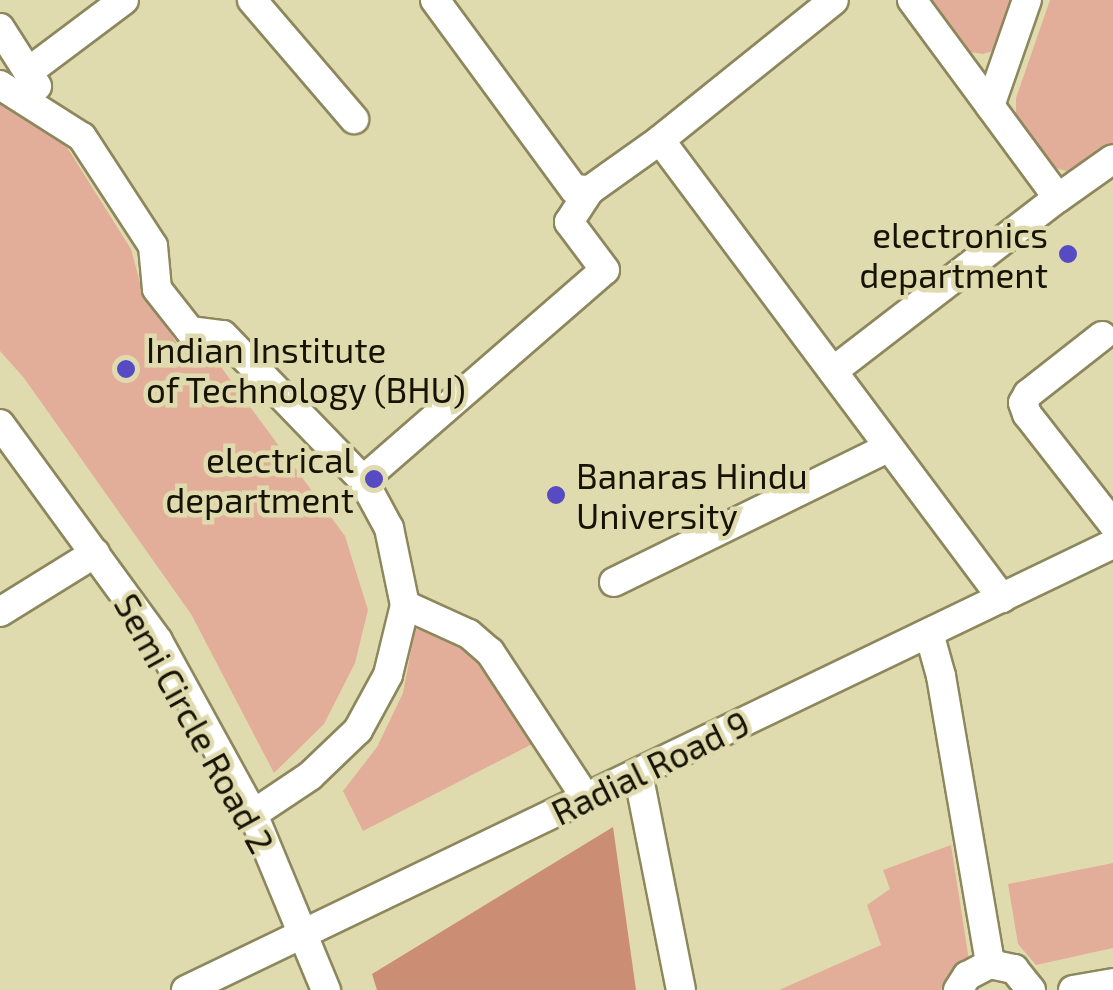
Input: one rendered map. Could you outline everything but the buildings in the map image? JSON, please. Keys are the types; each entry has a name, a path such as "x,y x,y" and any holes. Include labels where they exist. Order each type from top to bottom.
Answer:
{"street":[{"path":"28,72 124,0"},
{"path":"252,0 354,119"},
{"path":"435,0 574,190 590,190"},
{"path":"363,480 605,270 569,222 590,190 660,140 834,0"},
{"path":"912,0 1058,198"},
{"path":"990,106 1027,0"},
{"path":"0,28 60,123"},
{"path":"0,85 82,136 153,246 157,289 190,331 223,335 363,480 390,528 405,606 388,675 358,730 310,776 253,814"},
{"path":"660,140 1002,598"},
{"path":"832,371 1113,159"},
{"path":"1102,336 1028,394 1024,404 1026,414 1113,524"},
{"name":"Semi Circle Road 2","path":"0,424 158,641 253,814 326,990"},
{"path":"614,582 889,446"},
{"name":"Radial Road 9","path":"186,990 1113,544"},
{"path":"0,612 95,553"},
{"path":"405,606 469,634 490,652 586,798"},
{"path":"928,633 940,676 990,964"},
{"path":"638,773 681,990"},
{"path":"958,990 967,976 990,964 1014,969 1031,990"},
{"path":"1074,990 1113,983"}],"shaded area":[{"path":"923,0 1013,0 996,50 983,54 962,51"},
{"path":"1050,0 1113,0 1113,143 1069,172 1053,167 1016,120 1016,98"},
{"path":"0,104 65,144 131,249 142,290 180,348 213,356 345,536 368,610 355,663 324,724 274,773 191,614 24,378 0,351"},
{"path":"415,629 465,637 540,740 363,831 343,791 377,747 403,693"},
{"path":"613,827 636,990 377,990 372,974"},
{"path":"951,845 969,960 948,975 941,990 779,990 881,945 867,905 890,889 883,870"},
{"path":"1113,863 1113,948 1036,965 1018,944 1008,884"}],"place":[{"name":"electronics department","path":"1068,254"},
{"name":"Indian Institute of Technology (BHU)","path":"126,369"},
{"name":"electrical department","path":"374,479"},
{"name":"Banaras Hindu University","path":"556,495"}]}
